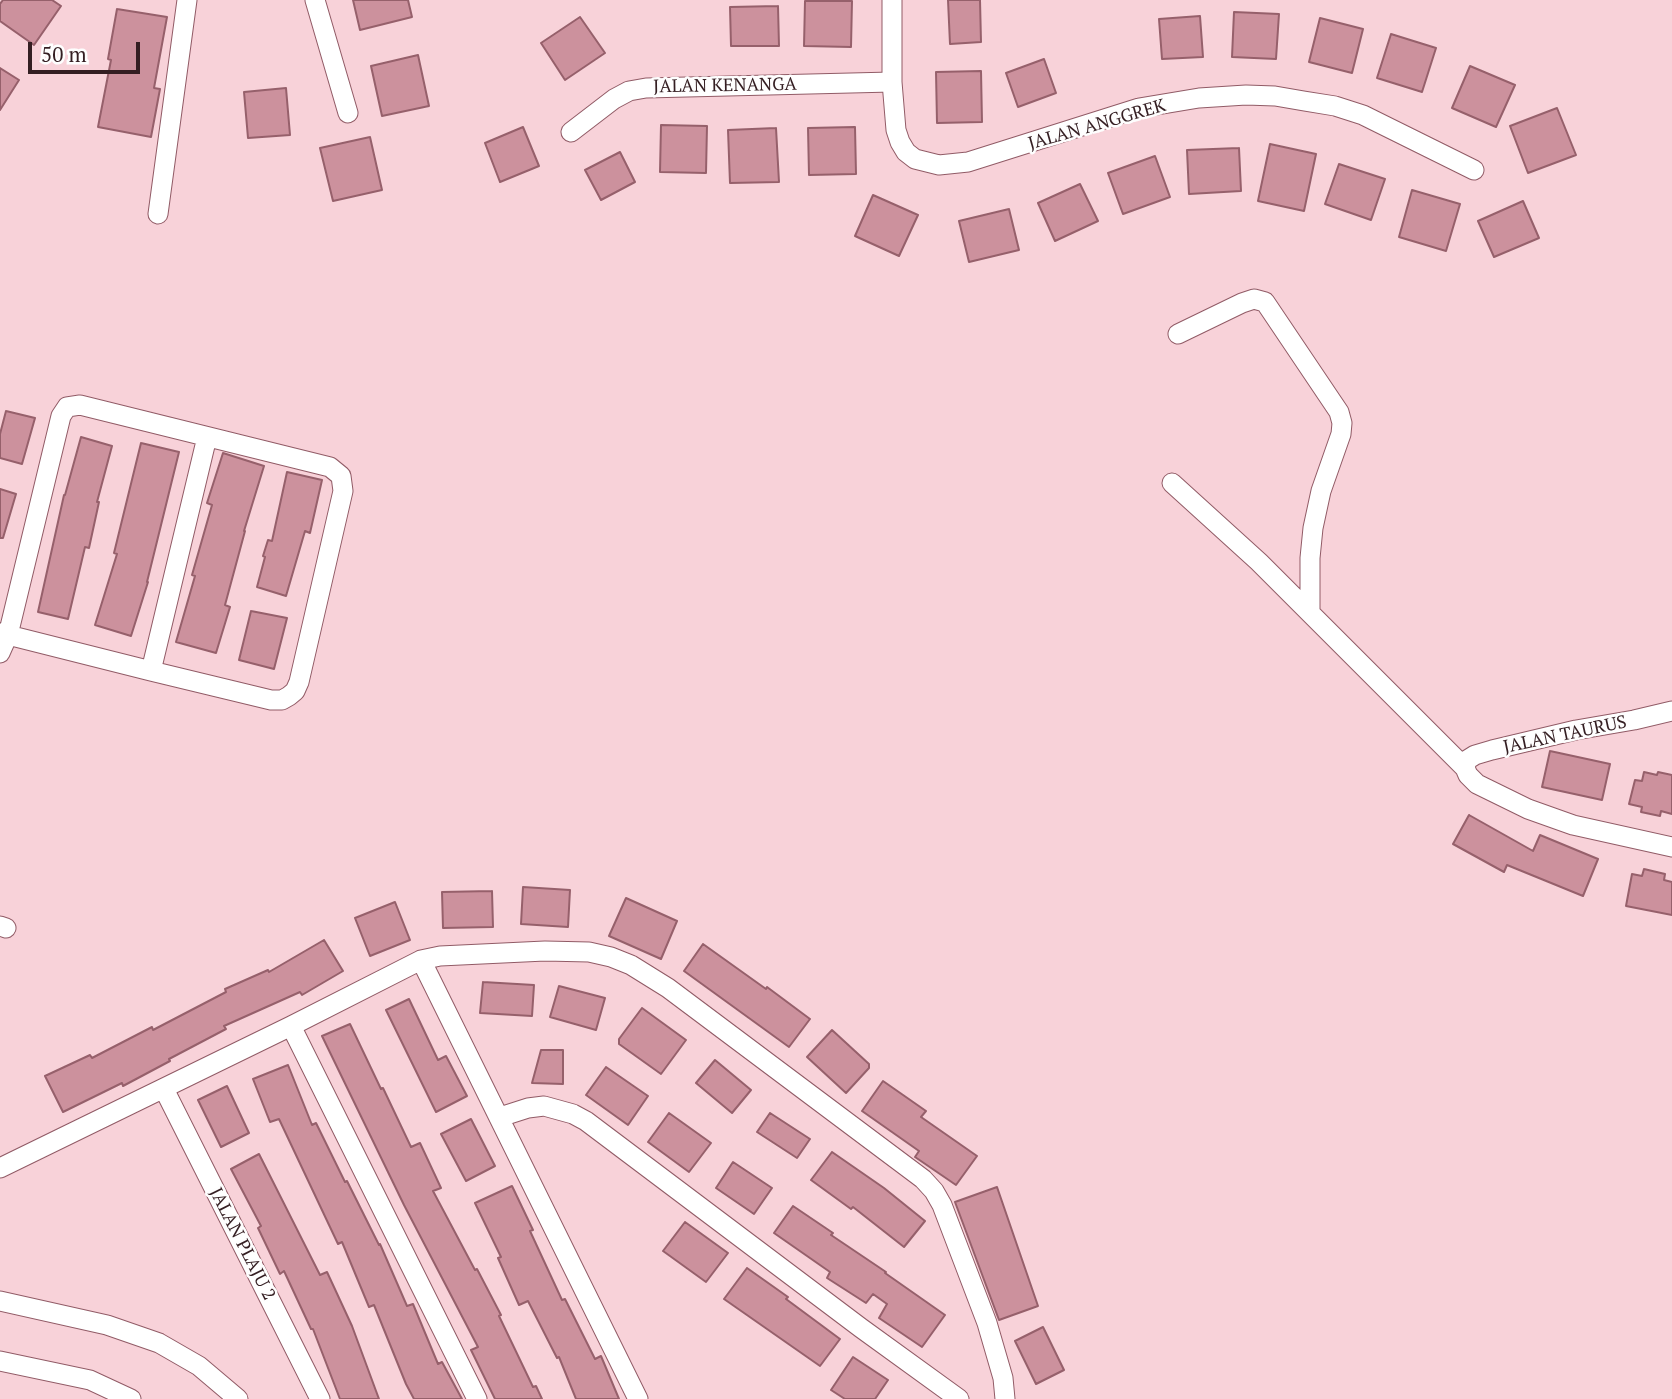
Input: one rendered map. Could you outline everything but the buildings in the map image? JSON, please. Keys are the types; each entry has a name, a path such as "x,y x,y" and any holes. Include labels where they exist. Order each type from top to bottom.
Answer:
{"street":[{"path":"158,214 187,0"},
{"path":"315,0 348,113"},
{"name":"JALAN ANGGREK","path":"892,0 892,82 896,130 906,152 915,159 939,164 968,162 1139,108 1199,98 1246,95 1295,99 1335,106 1363,115 1474,170"},
{"name":"JALAN KENANGA","path":"571,132 614,99 629,91 646,88 892,82"},
{"path":"1178,334 1242,303 1254,299 1265,302 1339,412 1341,434 1321,491 1313,528 1310,613"},
{"path":"80,405 207,437 330,467 341,476 343,491 295,691 282,699 271,700 3,640 67,407 80,405"},
{"path":"151,671 207,437"},
{"path":"1172,483 1259,562 1465,768 1477,784 1528,809 1573,825 1672,847"},
{"name":"JALAN TAURUS","path":"1465,768 1468,760 1475,755 1492,750 1672,710"},
{"path":"0,1168 421,960 440,956 568,950 611,957 631,965 668,988 934,1191 942,1205 987,1323 1003,1378 1005,1399"},
{"path":"421,960 638,1399"},
{"path":"291,1026 477,1399"},
{"name":"JALAN PLAJU 2","path":"164,1089 320,1399"},
{"path":"500,1117 544,1106 573,1114 586,1121 959,1399"},
{"path":"0,1301 107,1325 159,1343 199,1366 238,1399"},
{"path":"0,1361 90,1380 131,1399"}]}
